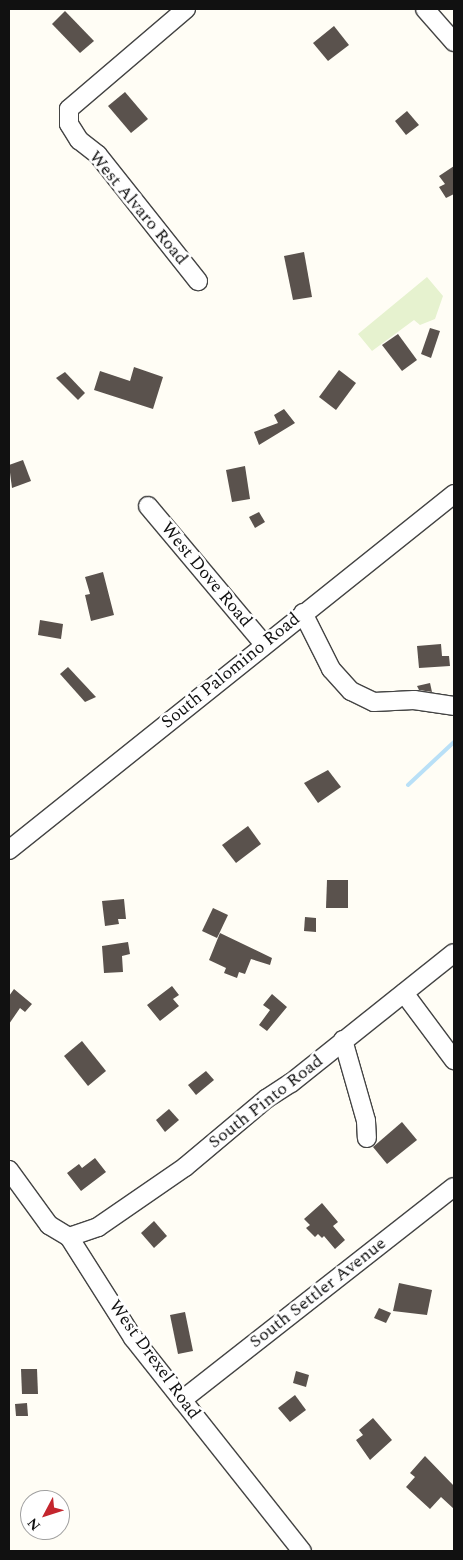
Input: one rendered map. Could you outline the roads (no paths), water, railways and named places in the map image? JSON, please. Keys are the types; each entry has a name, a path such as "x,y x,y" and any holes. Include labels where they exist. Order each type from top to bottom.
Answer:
{"street":[{"name":"West Alvaro Road","path":"186,9 69,109 69,124 79,140 98,155 198,281"},
{"path":"426,9 454,42"},
{"name":"South Palomino Road","path":"9,850 302,613 454,494"},
{"name":"West Dove Road","path":"148,506 264,644"},
{"path":"302,613 331,669 351,691 374,702 414,700 454,706"},
{"name":"South Pinto Road","path":"70,1237 98,1227 185,1167 266,1099 291,1083 454,953"},
{"path":"404,993 454,1060"},
{"path":"344,1040 366,1121 367,1138"},
{"name":"West Drexel Road","path":"9,1170 49,1224 70,1237 133,1338 302,1551"},
{"name":"South Settler Avenue","path":"182,1400 454,1187"}],"waterway":[{"path":"408,785 454,742"}]}
